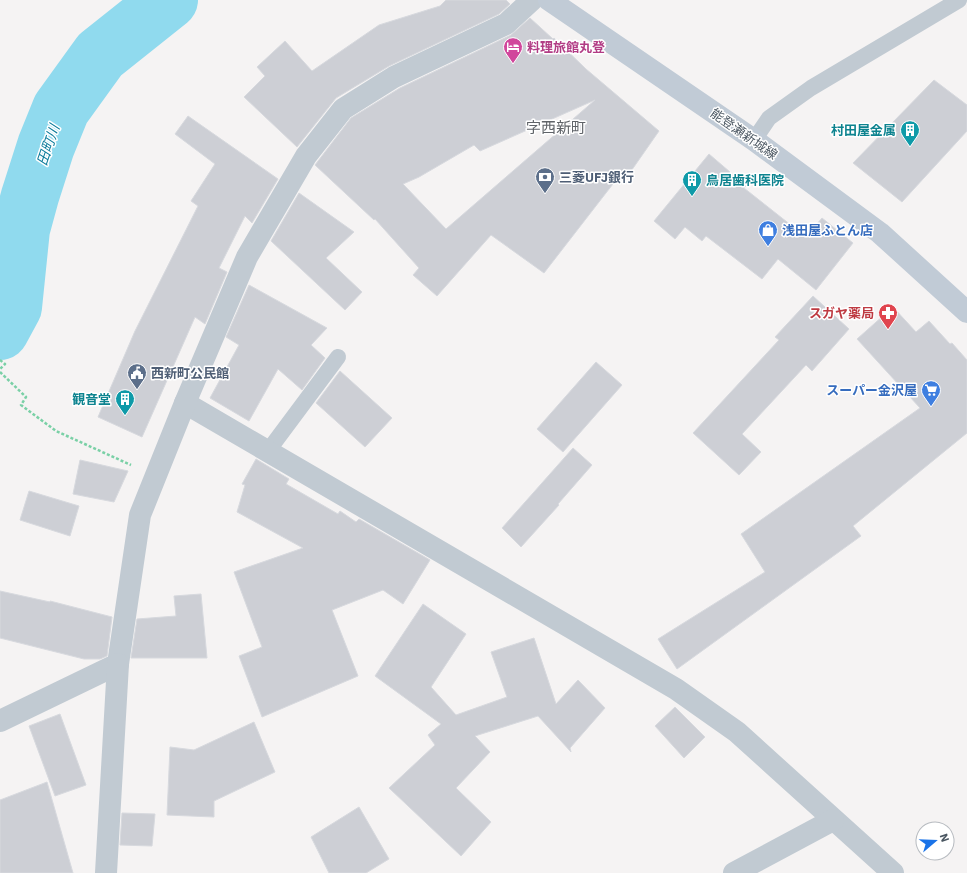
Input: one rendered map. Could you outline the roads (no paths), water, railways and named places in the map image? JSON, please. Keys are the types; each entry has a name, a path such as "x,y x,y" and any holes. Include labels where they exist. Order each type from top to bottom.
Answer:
{"main road":[{"name":"能登瀬新城線","path":"549,0 754,140 880,233 967,312"}],"street":[{"path":"106,873 118,664 140,515 185,403 247,257 306,156 343,109 394,77 506,24 532,0"},
{"path":"185,403 676,689 737,732 894,873"},
{"path":"0,721 118,664"},
{"path":"734,873 834,820"}],"lane":[{"path":"754,140 769,118 811,88 960,0"},
{"path":"268,451 338,356"}],"waterway":[{"name":"田町川","path":"0,331 13,307 21,229 30,196 46,146 61,109 100,55 169,0"}],"place":[{"name":"料理旅館丸登","path":"513,64"},
{"name":"村田屋金属","path":"910,147"},
{"name":"三菱UFJ銀行","path":"545,194"},
{"name":"鳥居歯科医院","path":"692,197"},
{"name":"浅田屋ふとん店","path":"768,247"},
{"name":"スガヤ薬局","path":"888,330"},
{"name":"西新町公民館","path":"137,390"},
{"name":"スーパー金沢屋","path":"931,407"},
{"name":"観音堂","path":"125,416"}],"district":[{"name":"字西新町","path":"556,127"}]}
